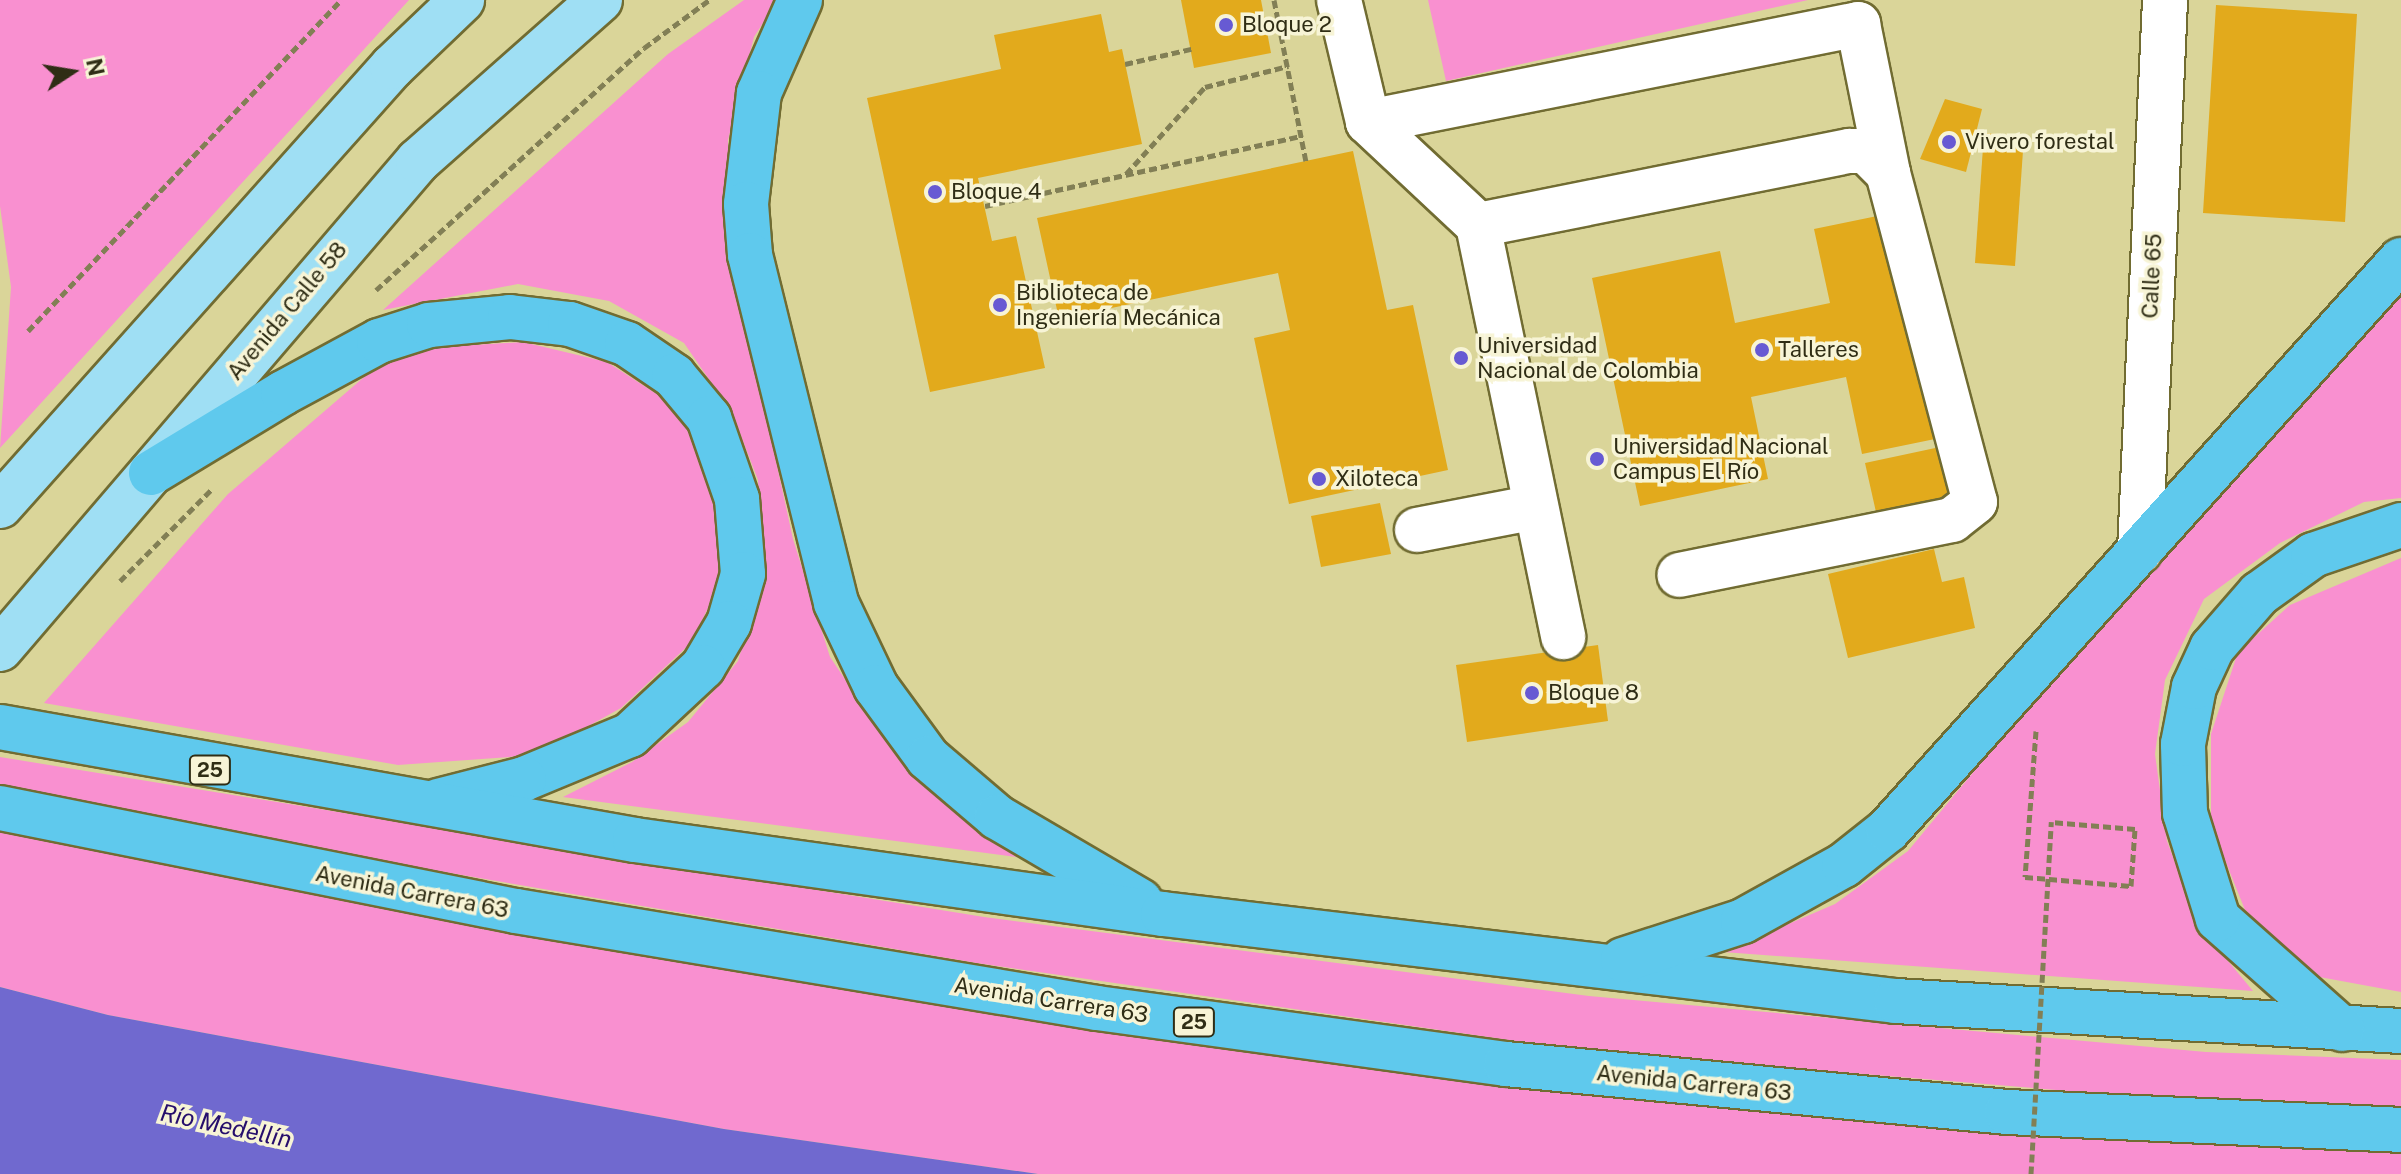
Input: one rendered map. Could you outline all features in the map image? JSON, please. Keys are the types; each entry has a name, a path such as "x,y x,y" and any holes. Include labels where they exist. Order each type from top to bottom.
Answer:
{"highway":[{"path":"800,0 759,93 746,204 750,255 842,616 876,687 928,758 1041,847 1163,914"},
{"path":"1601,967 1743,921 1844,865 1929,787 2401,260"},
{"path":"151,473 379,341 472,319 570,324 627,344 674,376 700,408 734,487 743,574 729,623 703,667 630,735 524,779 422,805"},
{"path":"2342,1029 2218,919 2187,826 2183,744 2194,687 2212,648 2259,594 2313,555 2401,525"},
{"name":"25","path":"0,727 422,805 1163,914 1601,967 2050,1016 2401,1031"},
{"name":"Avenida Carrera 63","path":"0,808 151,844 562,919 1097,1008 1490,1062 2007,1112 2401,1130"}],"main road":[{"path":"0,506 392,67 462,0"},
{"name":"Avenida Calle 58","path":"0,649 418,161 600,0"}],"lane":[{"path":"1339,0 1368,122 1478,225 1563,637"},
{"name":"Calle 65","path":"2140,551 2165,0"},
{"path":"1368,122 1858,24 1888,173 1975,502 1952,520 1679,575"},
{"path":"1478,225 1850,151 1866,151 1888,173"},
{"path":"1417,530 1536,507"}],"path":[{"path":"28,331 341,0"},
{"path":"376,290 644,48 709,0"},
{"path":"1274,0 1306,161"},
{"path":"1125,64 1191,49"},
{"path":"1126,174 1205,87 1288,66"},
{"path":"985,206 1301,136"},
{"path":"2031,1174 2051,822 2135,829 2131,886 2025,877 2037,720"}],"shaded area":[{"path":"0,0 409,0 0,448 11,287 0,206"},
{"path":"744,0 778,0 754,37 728,140 730,249 793,539 830,657 899,759 1032,859 563,797 632,762 688,722 738,661 761,583 758,480 732,413 684,343 609,301 518,284 383,310 668,54"},
{"path":"1428,0 1808,0 1446,81"},
{"path":"2401,292 2401,498 2364,502 2280,543 2204,599 2165,680 2155,754 2167,841 2199,926 2253,991 1723,952 1835,904 1908,851 2102,617"},
{"path":"523,342 607,362 680,409 713,485 726,571 691,643 621,708 536,755 398,765 44,703 228,494 377,366 439,347"},
{"path":"2401,558 2401,992 2314,976 2245,910 2211,825 2211,734 2238,652 2290,605"},
{"path":"0,757 984,917 1589,996 2206,1052 2401,1060 2401,1109 2166,1099 1585,1051 976,963 88,811 0,790"},
{"path":"0,832 744,968 2401,1148 2401,1174 1038,1174 724,1129 108,1015 0,987"}],"water":[{"name":"Río Medellín","path":"0,987 108,1015 724,1129 1038,1174 0,1174"}],"building":[{"name":"Bloque 2","path":"1181,0 1261,0 1271,53 1194,68"},
{"path":"2216,5 2357,14 2345,222 2203,213"},
{"name":"Bloque 4","path":"1101,14 1109,52 1122,49 1142,144 978,178 992,241 1016,236 1045,368 930,392 867,98 1001,69 994,35"},
{"name":"Vivero forestal","path":"1945,99 1982,109 1966,172 1920,159"},
{"path":"1984,133 2024,136 2015,266 1975,263"},
{"path":"1353,151 1387,310 1413,305 1448,470 1289,504 1254,338 1290,330 1278,273 1059,319 1037,218"},
{"name":"Talleres","path":"1887,214 1935,439 1862,454 1846,377 1751,397 1768,479 1640,506 1592,278 1720,251 1735,323 1830,303 1814,229"},
{"path":"1940,447 1953,505 1878,521 1865,463"},
{"path":"1380,503 1391,554 1321,567 1311,516"},
{"path":"1934,549 1942,582 1964,577 1975,628 1848,658 1828,574"},
{"name":"Bloque 8","path":"1598,645 1608,721 1467,742 1456,665"}],"place":[{"name":"Bloque 2","path":"1226,25"},
{"name":"Vivero forestal","path":"1949,142"},
{"name":"Bloque 4","path":"935,192"},
{"name":"Biblioteca de Ingeniería Mecánica","path":"1000,305"},
{"name":"Talleres","path":"1762,350"},
{"name":"Universidad Nacional de Colombia","path":"1461,358"},
{"name":"Universidad Nacional Campus El Río","path":"1597,459"},
{"name":"Xiloteca","path":"1319,479"},
{"name":"Bloque 8","path":"1532,693"}]}
